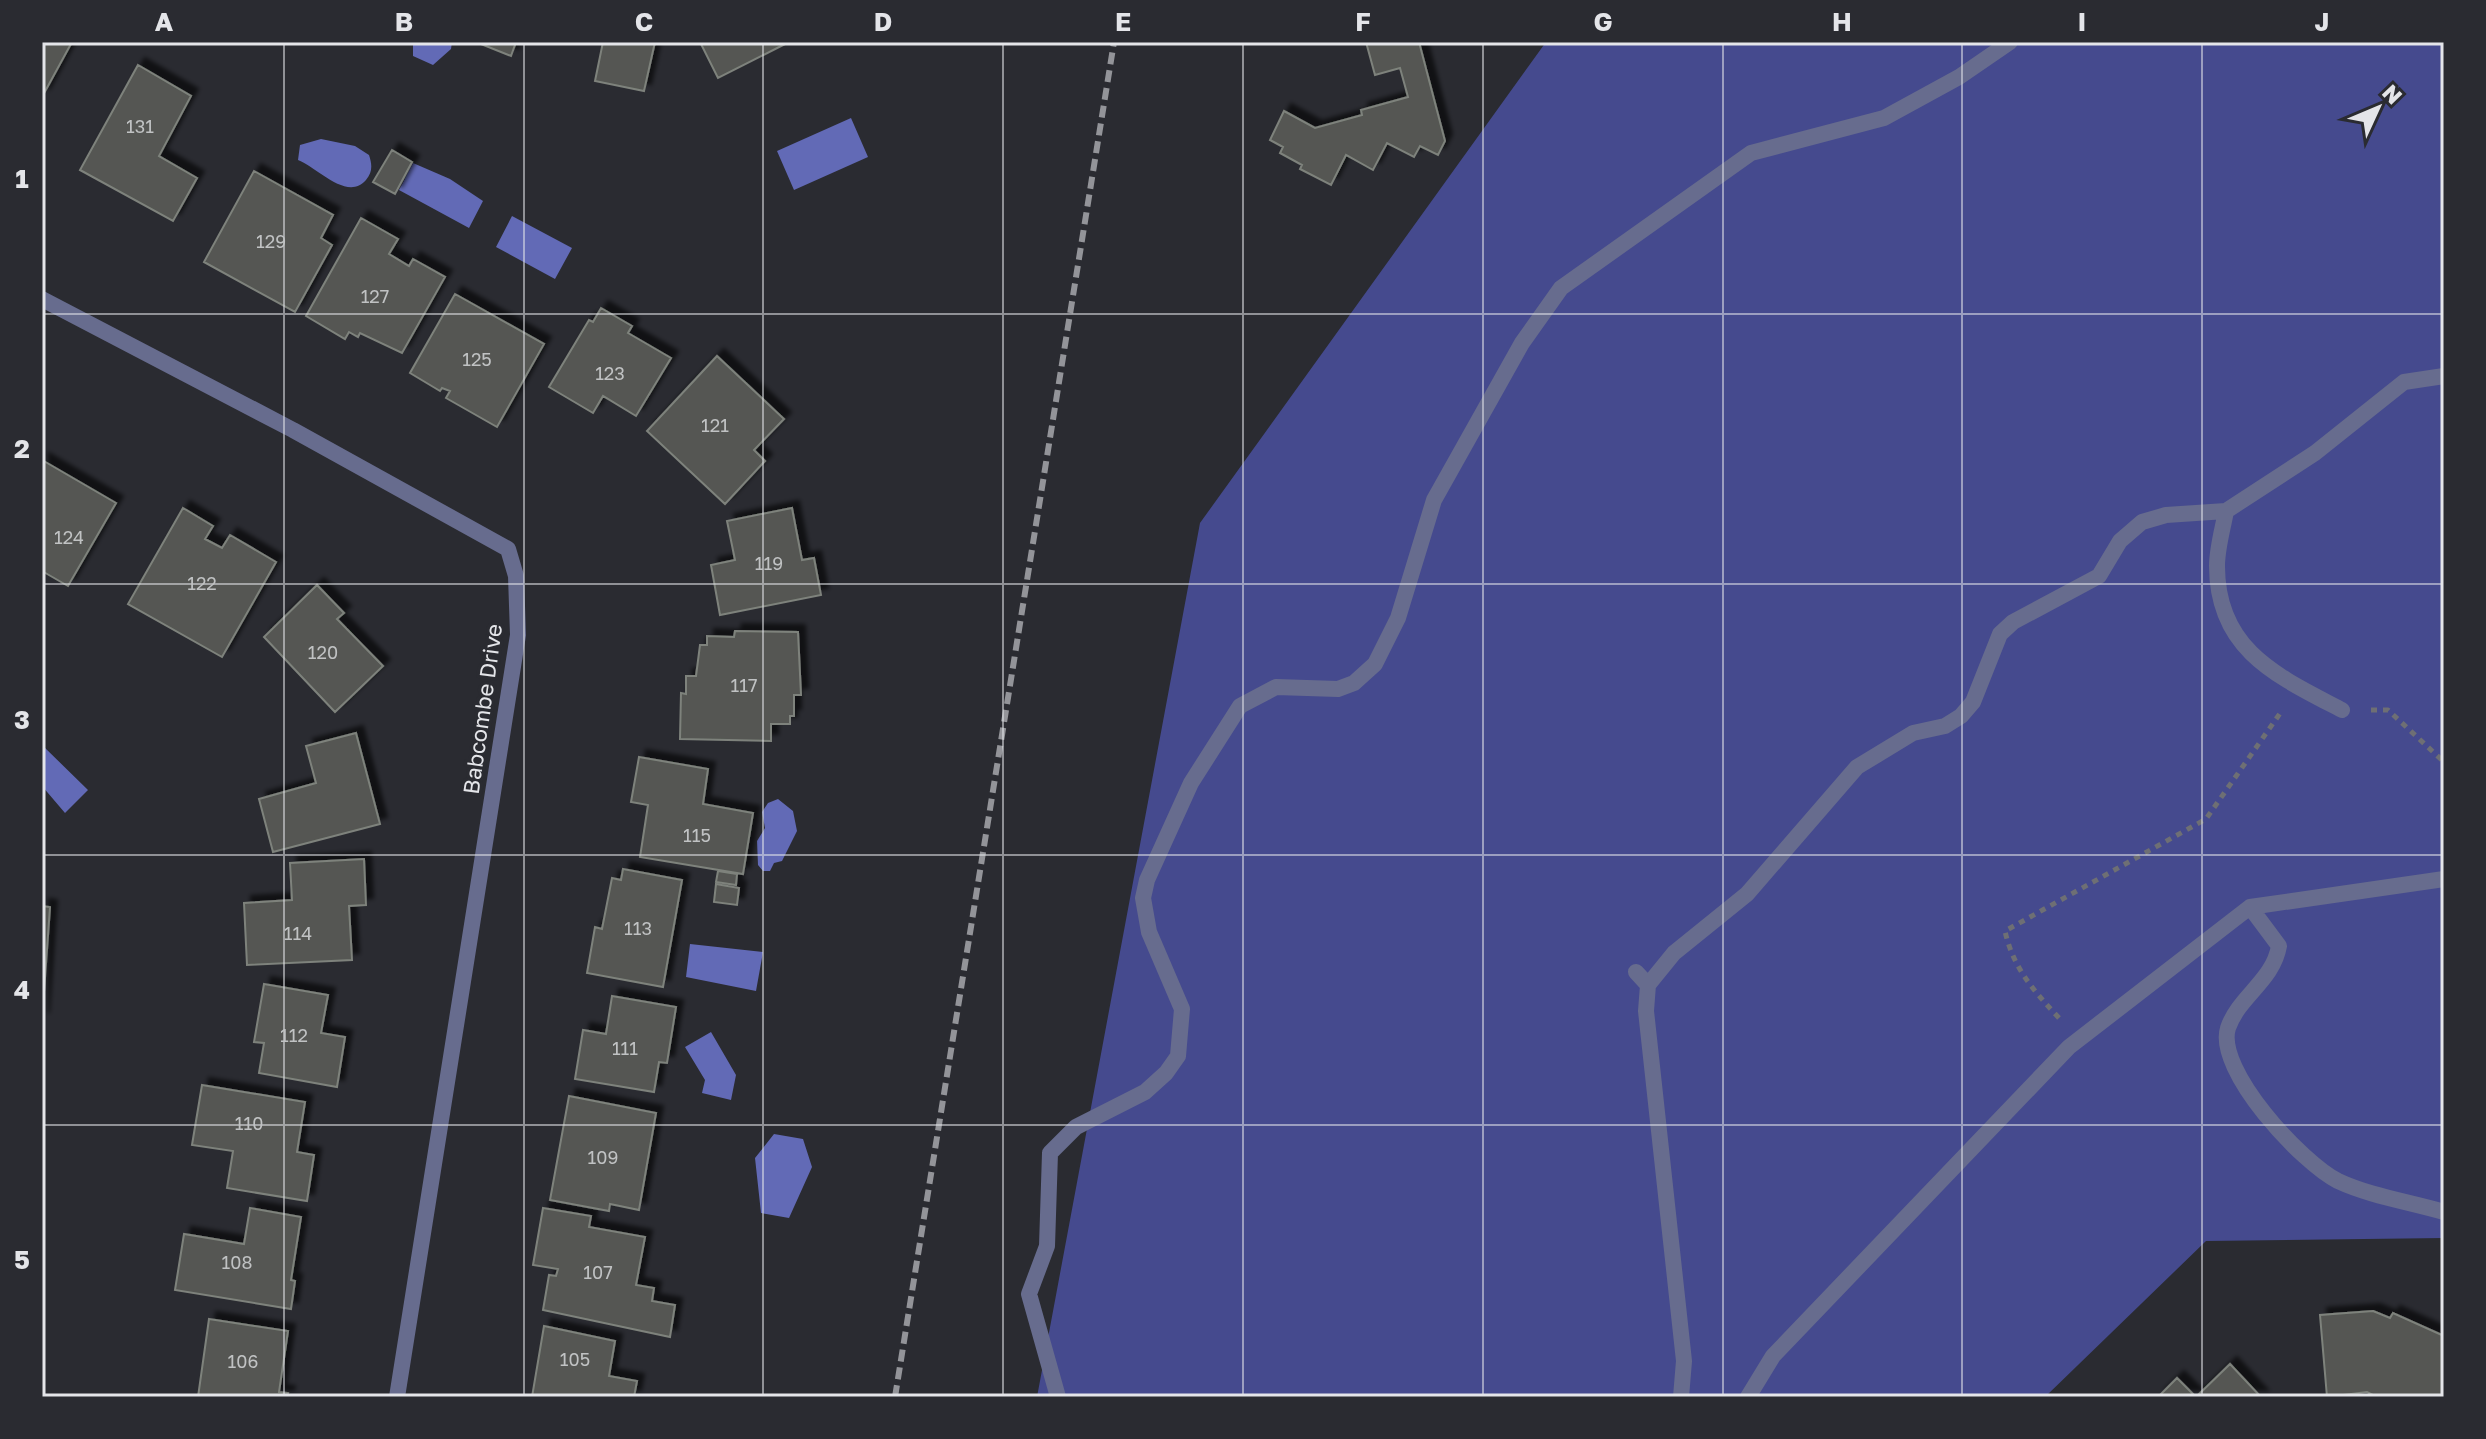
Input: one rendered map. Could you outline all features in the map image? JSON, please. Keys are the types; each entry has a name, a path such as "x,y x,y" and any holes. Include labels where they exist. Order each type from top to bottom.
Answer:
{"street":[{"path":"1058,1397 1029,1294 1047,1246 1050,1153 1076,1127 1145,1092 1166,1073 1178,1056 1182,1009 1153,944 1143,898 1147,880 1191,783 1240,706 1276,687 1338,689 1354,683 1375,664 1398,618 1434,500 1522,343 1561,288 1751,153 1884,118 1959,77 2010,42"},
{"name":"Babcombe Drive","path":"42,299 293,430 508,549 516,576 518,635 397,1397"},
{"path":"1681,1397 1684,1361 1646,1011 1648,985 1674,953 1747,894 1857,767 1913,733 1945,726 1961,716 1973,702 2000,634 2013,622 2099,576 2120,541 2142,522 2166,515 2226,511 2315,453 2404,382 2444,376"},
{"path":"2226,511 2217,565 2224,619 2242,643 2279,677 2342,710"},
{"path":"1748,1397 1773,1356 2079,1039 2250,907 2444,879"},
{"path":"2250,907 2279,946 2270,972 2245,1001 2228,1028 2226,1042 2229,1059 2252,1097 2295,1148 2337,1181 2444,1212"},
{"path":"1636,972 1648,985"}],"path":[{"path":"2079,1039 2027,984 2009,951 2005,931 2206,819 2280,712 2388,710 2444,762"}],"shaded area":[{"path":"413,42 452,42 451,49 433,65 413,56"},
{"path":"1546,42 2444,42 2444,1238 2206,1241 2045,1397 1037,1397 1200,523"},
{"path":"851,118 868,157 794,190 777,151"},
{"path":"321,139 355,146 369,155 371,168 366,180 358,186 341,185 298,160 300,145"},
{"path":"413,163 450,179 483,201 469,228 399,190"},
{"path":"512,216 572,248 555,279 496,247"},
{"path":"42,745 88,790 65,813 42,786"},
{"path":"778,799 793,811 797,831 782,861 774,863 770,871 763,871 758,865 757,841 765,828 762,812 768,803"},
{"path":"690,944 763,952 756,991 686,977"},
{"path":"711,1032 736,1075 731,1100 702,1093 705,1080 685,1047"},
{"path":"774,1134 803,1139 812,1167 789,1218 761,1213 755,1158"}],"building":[{"path":"42,42 72,42 42,97"},
{"path":"476,42 516,42 511,56"},
{"path":"603,42 655,42 644,91 595,81"},
{"path":"700,42 789,42 718,78"},
{"path":"1366,42 1419,42 1445,141 1438,155 1420,146 1414,157 1387,143 1373,170 1346,155 1331,185 1300,169 1302,165 1280,153 1283,147 1270,140 1284,111 1315,128 1362,115 1361,110 1408,97 1400,68 1375,75"},
{"path":"138,65 191,96 159,156 197,178 173,221 80,170"},
{"path":"392,150 412,162 395,194 373,182"},
{"path":"254,171 333,215 321,238 332,245 295,312 204,262"},
{"path":"361,218 398,239 389,254 409,266 413,259 445,277 402,353 360,333 358,337 349,332 345,339 306,316"},
{"path":"455,294 544,344 497,427 446,398 450,391 442,388 440,391 410,373"},
{"path":"601,308 632,326 628,333 671,358 636,416 603,396 593,413 549,387 589,320 593,322"},
{"path":"717,356 784,419 754,450 765,461 725,504 647,431"},
{"path":"42,460 116,503 68,586 42,571"},
{"path":"183,508 213,526 205,539 222,548 230,535 276,562 222,657 128,604"},
{"path":"792,508 802,560 814,558 821,595 720,615 711,565 735,560 727,521"},
{"path":"317,585 344,613 337,619 383,666 335,712 264,637"},
{"path":"735,631 798,632 801,695 794,695 794,716 790,716 790,724 771,724 771,741 680,739 681,693 686,694 686,676 696,676 700,645 707,645 707,636 734,637"},
{"path":"356,733 380,824 273,852 259,799 316,783 306,746"},
{"path":"639,757 708,769 703,804 753,813 743,874 640,857 648,805 631,802"},
{"path":"364,859 366,905 349,906 352,960 247,965 244,903 292,900 290,863"},
{"path":"623,869 682,880 663,987 587,973 595,927 602,929 612,878 621,880"},
{"path":"718,871 737,874 736,885 716,882"},
{"path":"716,884 739,888 737,905 714,902"},
{"path":"42,906 50,907 42,1020"},
{"path":"264,984 328,995 321,1033 345,1037 337,1087 259,1073 264,1043 254,1042"},
{"path":"612,996 676,1007 667,1063 659,1062 654,1092 575,1079 583,1030 606,1034"},
{"path":"202,1085 305,1102 297,1152 314,1155 307,1201 227,1188 233,1151 192,1145"},
{"path":"569,1096 656,1113 639,1210 610,1204 609,1211 550,1200"},
{"path":"250,1208 301,1217 291,1280 295,1281 291,1309 175,1290 184,1234 244,1244"},
{"path":"543,1208 591,1216 589,1227 645,1237 636,1285 654,1288 652,1301 675,1305 670,1337 543,1310 549,1275 556,1276 558,1269 533,1265"},
{"path":"2373,1311 2390,1318 2393,1313 2444,1336 2444,1397 2377,1397 2367,1392 2327,1397 2320,1315"},
{"path":"209,1319 288,1331 279,1392 288,1393 287,1397 198,1397"},
{"path":"544,1326 615,1341 609,1376 637,1381 634,1397 532,1397"},
{"path":"2230,1364 2261,1397 2196,1397"},
{"path":"2177,1378 2196,1397 2158,1397"}],"railway":[{"path":"895,1397 1114,42"}]}
